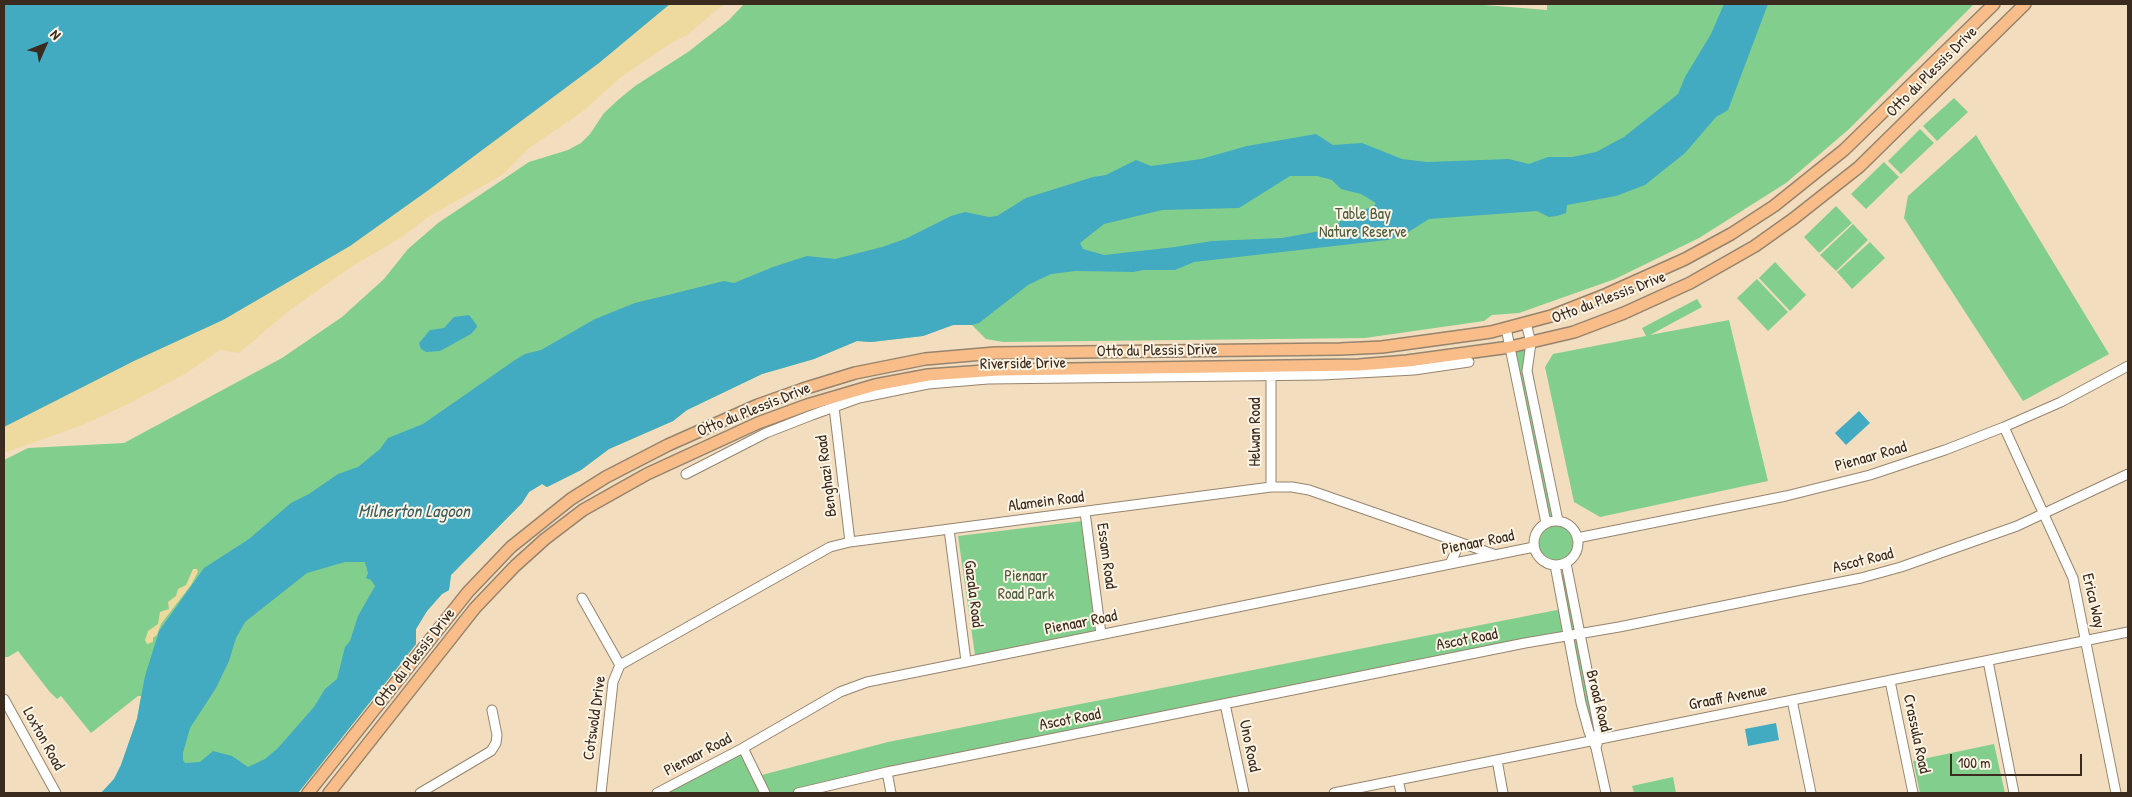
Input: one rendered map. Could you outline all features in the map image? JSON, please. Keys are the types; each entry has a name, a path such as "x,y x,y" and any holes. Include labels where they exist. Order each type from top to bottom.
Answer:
{"main road":[{"name":"Otto du Plessis Drive","path":"308,793 468,592 511,547 558,509 606,477 668,445 758,405 855,373 924,359 961,355 1340,349 1438,340 1526,323 1580,305 1657,273 1714,244 1768,210 1844,150 1994,4"},
{"name":"Otto du Plessis Drive","path":"329,793 475,608 515,566 538,544 582,510 625,484 778,415 835,395 875,385 963,371 1359,365 1407,361 1510,347 1574,332 1656,299 1724,264 1769,236 1827,194 1859,167 2025,4"}],"street":[{"path":"1526,323 1531,343 1527,371 1558,521"},
{"path":"1506,328 1546,523"},
{"name":"Riverside Drive","path":"686,474 766,433 834,407 882,392 960,381 1026,378 1271,376 1384,372 1469,362"},
{"name":"Pienaar Road","path":"1577,538 1786,496 1870,475 1945,450 2004,427 2061,402 2128,366"},
{"name":"Helwan Road","path":"1271,376 1272,487"},
{"name":"Benghazi Road","path":"834,407 850,542"},
{"path":"1524,416 1535,415"},
{"name":"Erica Way","path":"2004,427 2073,578 2116,793"},
{"name":"Ascot Road","path":"798,793 887,772 1568,635 1628,626 1861,578 1901,567 1984,538 2045,514 2128,474"},
{"name":"Alamein Road","path":"620,665 819,553 850,542 1272,487 1300,488 1496,555"},
{"name":"Essam Road","path":"1085,512 1101,634"},
{"path":"1558,521 1570,526 1577,538 1575,554 1566,563 1554,565 1541,560 1534,547 1536,532 1546,523 1558,521"},
{"name":"Gazala Road","path":"949,530 966,662"},
{"path":"1450,564 1456,551 1455,541"},
{"name":"Pienaar Road","path":"657,793 743,748 840,692 854,686 1534,547"},
{"name":"Broad Road","path":"1566,563 1599,730 1596,743"},
{"name":"Broad Road","path":"1554,565 1581,703 1596,743"},
{"name":"Cotswold Drive","path":"582,598 620,665 613,682 601,793"},
{"name":"Graaff Avenue","path":"1334,793 1497,760 1596,743 1792,700 2128,632"},
{"path":"1988,661 2014,793"},
{"name":"Crassula Road","path":"1890,681 1914,793"},
{"name":"Loxton Road","path":"4,699 56,793"},
{"path":"1792,700 1811,793"},
{"name":"Uno Road","path":"1225,704 1244,793"},
{"path":"420,793 491,751 496,743 497,735 492,710"},
{"path":"1596,743 1606,793"},
{"path":"743,748 765,793"},
{"path":"1497,760 1503,793"},
{"path":"887,772 891,793"},
{"path":"1398,780 1401,793"}],"green space":[{"name":"Table Bay Nature Reserve","path":"744,4 1471,4 1547,10 1547,4 1974,4 1848,130 1786,183 1699,238 1615,279 1519,313 1492,315 1484,321 1365,338 1003,342 986,339 972,325 953,325 923,336 871,342 857,341 814,359 762,374 687,410 673,421 609,449 581,470 547,487 542,484 529,492 522,503 451,575 449,590 442,594 427,611 416,629 416,644 298,793 101,793 114,779 121,765 137,719 141,696 138,696 91,733 61,696 57,699 49,691 18,651 8,657 4,657 4,460 28,448 124,443 282,358 342,317 384,279 408,249 438,223 529,162 568,150 581,143 590,134 604,113 618,100 635,86 688,52 729,20"},
{"path":"1954,98 1968,112 1937,141 1923,126"},
{"path":"1920,129 1934,143 1901,174 1888,161"},
{"path":"1976,135 2109,354 2023,401 1904,218 1908,196"},
{"path":"1884,162 1899,177 1866,209 1851,194"},
{"path":"1836,206 1852,223 1819,253 1804,237"},
{"path":"1853,224 1868,240 1836,271 1820,255"},
{"path":"1870,242 1885,258 1852,289 1837,272"},
{"path":"1775,262 1806,295 1790,311 1759,278"},
{"path":"1757,279 1788,312 1768,331 1737,298"},
{"path":"1697,299 1702,307 1650,335 1729,320 1768,481 1600,517 1574,502 1545,367 1553,354 1646,336 1642,328"},
{"path":"1529,348 1557,515 1549,516 1514,352"},
{"name":"Pienaar Road Park","path":"1083,521 1098,630 975,655 958,536"},
{"path":"1556,526 1568,531 1573,543 1568,555 1556,560 1544,555 1539,543 1544,531"},
{"path":"1561,575 1564,575 1597,738 1591,729"},
{"path":"1562,609 1568,635 798,793 657,793 743,748 758,776 888,742"},
{"path":"1994,744 2005,793 1920,793 1913,761"},
{"path":"1673,777 1676,793 1634,793 1632,786"}],"sand":[{"path":"638,4 724,4 687,35 671,43 620,78 582,112 529,148 502,175 428,217 402,237 351,267 290,310 239,353 220,350 185,374 124,406 80,426 4,453 4,379"},
{"path":"193,569 197,569 198,572 191,585 161,624 157,635 153,638 153,642 147,644 145,640 148,631 158,624 160,612 169,609 168,602 176,596 178,589 186,585"}],"water":[{"path":"4,4 670,4 599,63 350,246 223,320 134,361 4,427"},
{"name":"Milnerton Lagoon","path":"1724,4 1768,4 1728,110 1716,117 1685,153 1645,185 1616,196 1567,205 1566,213 1557,216 1549,217 1537,211 1429,219 1402,236 1387,240 1194,262 1175,270 1143,270 1134,272 1075,271 1051,274 1028,285 979,323 953,325 923,336 871,342 857,341 814,359 762,374 687,410 673,421 609,449 581,470 547,487 542,484 529,492 522,503 451,575 449,590 442,594 427,611 416,629 416,644 298,793 101,793 114,779 121,765 137,719 145,676 159,631 204,568 249,539 291,503 309,494 338,474 358,467 380,449 388,438 423,424 515,360 525,354 541,350 595,319 635,303 724,281 734,283 807,256 835,259 882,247 905,239 951,216 965,212 989,217 997,216 1026,198 1093,177 1106,175 1136,160 1151,166 1201,159 1247,146 1316,134 1333,145 1362,143 1402,159 1427,162 1509,159 1529,164 1548,157 1572,157 1596,152 1624,137 1678,94 1685,77 1711,34","holes":["1290,176 1317,176 1332,180 1341,189 1361,194 1376,203 1352,218 1341,221 1331,229 1282,238 1212,241 1104,255 1083,249 1080,243 1104,224 1162,210 1239,208","345,562 365,562 368,573 366,578 371,580 375,586 358,616 350,641 345,647 337,679 325,689 314,707 278,748 265,759 248,767 232,756 213,751 200,762 185,763 183,753 190,728 216,688 229,661 236,638 245,622 307,573"]},
{"path":"469,315 477,327 471,334 440,351 426,352 421,349 419,343 430,330 444,328 454,317"},
{"path":"1859,411 1870,423 1846,445 1835,433"},
{"path":"1776,723 1779,740 1748,746 1745,729"}]}
